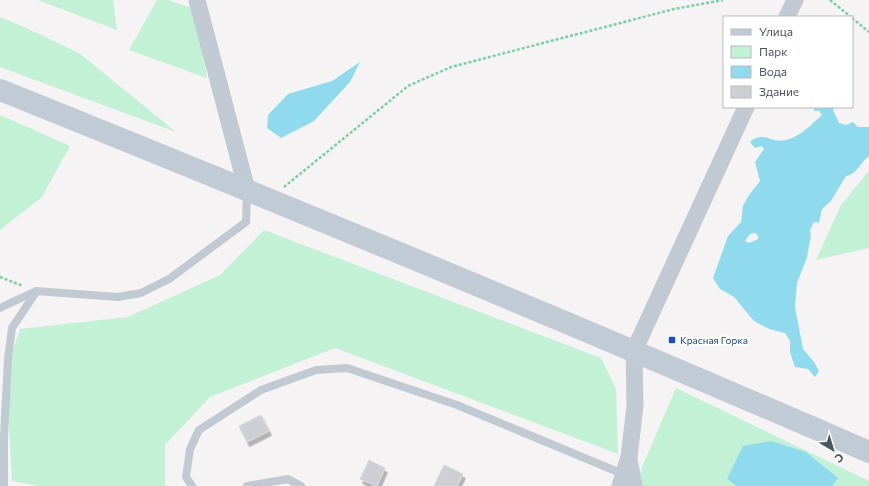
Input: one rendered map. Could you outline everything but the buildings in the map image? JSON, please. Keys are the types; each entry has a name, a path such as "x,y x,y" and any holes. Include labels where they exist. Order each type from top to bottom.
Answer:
{"main road":[{"path":"0,90 270,199 634,351 869,452"}],"street":[{"path":"197,0 247,190"},
{"path":"787,16 795,0"},
{"path":"626,482 635,406 634,351 746,108"}],"lane":[{"path":"0,308 36,291 118,297 141,293 169,279 246,222 247,190"},
{"path":"4,486 4,437 8,360 12,328 36,291"},
{"path":"192,486 186,477 190,449 199,430 261,390 316,370 347,368 457,406 626,482"},
{"path":"247,486 288,479 301,486"}],"path":[{"path":"270,199 408,86 451,67 674,9 722,0"},
{"path":"830,0 849,16"},
{"path":"853,20 869,32"},
{"path":"0,277 36,291"}],"green space":[{"path":"38,0 113,0 117,30"},
{"path":"157,0 168,0 195,9 207,78 129,50"},
{"path":"0,17 79,53 176,132 0,67"},
{"path":"0,115 70,146 42,197 0,230"},
{"path":"869,171 869,248 816,260 841,205"},
{"path":"264,230 601,358 616,389 618,454 335,348 210,397 165,445 165,486 40,486 12,481 6,372 20,329 128,317 220,275"},
{"path":"676,388 869,481 869,486 637,486 642,467"}],"water":[{"path":"360,62 350,82 314,121 281,138 267,128 268,115 288,94 332,81"},
{"path":"814,108 834,108 833,110 839,123 846,125 853,122 858,127 869,127 869,156 856,171 846,176 831,201 822,209 819,223 814,222 810,230 811,235 807,257 797,283 795,307 803,349 814,362 819,371 815,377 808,369 795,367 790,352 790,341 785,333 769,329 754,321 734,297 720,289 713,278 728,236 741,222 743,206 749,195 760,181 755,162 764,149 761,146 755,148 750,142 760,137 781,141 796,136 806,130 822,115 819,111 814,111","holes":["755,233 758,236 758,239 749,243 745,241 750,234"]},
{"path":"771,441 806,452 838,478 832,486 737,486 727,479 743,446"}],"place":[{"name":"Красная Горка","path":"672,340"}]}
